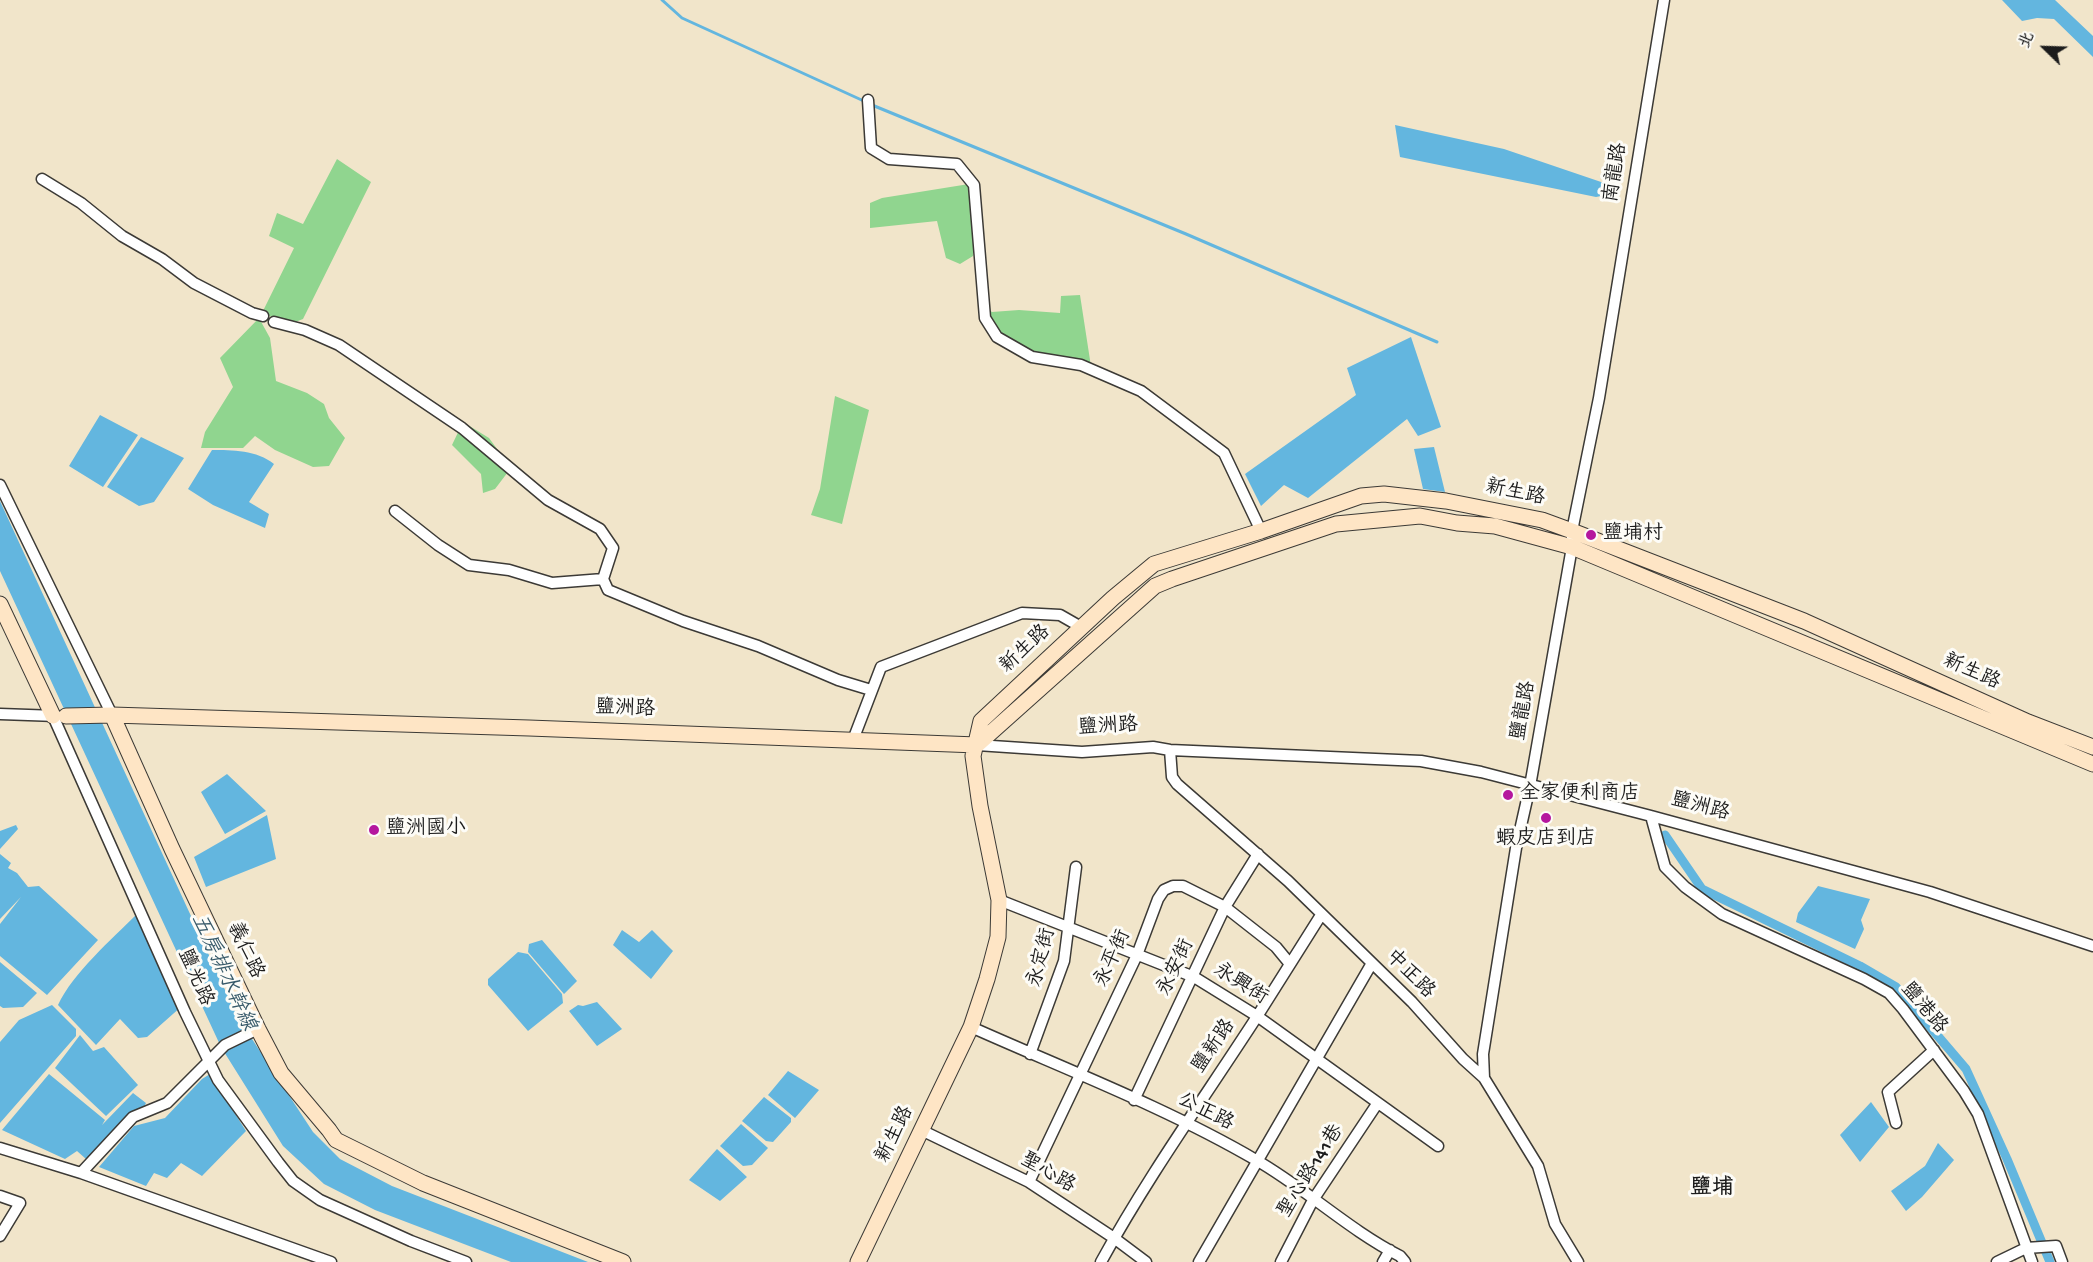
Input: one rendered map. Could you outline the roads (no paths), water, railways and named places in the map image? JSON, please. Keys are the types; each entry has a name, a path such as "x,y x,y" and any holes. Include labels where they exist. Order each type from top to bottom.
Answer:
{"street":[{"name":"南龍路","path":"1606,352 1664,0"},
{"path":"868,100 871,148 889,159 957,164 974,184 985,318 997,337 1032,357 1081,365 1142,391 1224,453 1261,531"},
{"path":"42,179 81,203 122,236 162,259 194,283 252,313 263,316"},
{"path":"274,322 305,330 339,345 462,428 548,500 600,529 613,548 603,579 608,590 682,621 758,646 838,680 871,690"},
{"name":"鹽龍路","path":"1484,1078 1483,1054 1516,848 1530,786 1572,547 1572,531 1606,352"},
{"name":"義仁路","path":"0,485 106,715 172,849 254,1031 281,1073 336,1140 423,1183 622,1262"},
{"name":"新生路","path":"858,1262 971,1027 998,937 999,900 973,756 981,721 1081,627 1154,564 1261,531 1361,496 1384,494 1446,501 1531,518 1572,531 1804,621 2028,722 2093,747"},
{"path":"395,512 469,565 508,570 552,583 603,579"},
{"name":"新生路","path":"976,745 1155,586 1335,524 1420,516 1457,523 1495,526 1572,547 2093,764"},
{"name":"鹽光路","path":"0,604 60,716 185,1012 218,1080 293,1181 333,1207 466,1262"},
{"path":"854,740 881,667 1022,613 1060,615 1081,627"},
{"path":"0,714 60,716"},
{"name":"鹽洲路","path":"60,716 106,715 530,728 976,745 1082,752 1153,747 1170,750 1420,761 1481,772 1930,892 2093,946"},
{"name":"中正路","path":"1170,750 1172,777 1177,784 1288,881 1412,1002 1463,1059 1484,1078 1538,1166 1555,1224 1578,1262"},
{"name":"鹽港路","path":"1651,816 1665,867 1685,887 1722,914 1864,979 1889,993 1965,1091 1978,1114 2032,1262"},
{"name":"永安街","path":"1134,1100 1225,907 1258,854"},
{"name":"永定街","path":"1030,1054 1060,976 1076,867"},
{"name":"永平街","path":"1029,1182 1137,955 1158,899 1164,890 1173,886 1183,886 1225,907 1276,948 1290,964"},
{"name":"永興街","path":"999,900 1194,976 1257,1016 1438,1146"},
{"name":"鹽新路","path":"1101,1262 1185,1122 1257,1016 1321,915"},
{"path":"1199,1262 1372,963"},
{"name":"公正路","path":"971,1027 1185,1122 1257,1161 1400,1256 1405,1262"},
{"path":"81,1173 133,1117 167,1103 225,1045 254,1031"},
{"path":"1896,1123 1888,1092 1934,1050"},
{"name":"聖心路141巷","path":"1281,1262 1313,1200 1377,1104"},
{"name":"聖心路","path":"921,1131 1029,1182 1146,1262"},
{"path":"0,1148 81,1173 331,1262"},
{"path":"0,1196 20,1203 0,1236"},
{"path":"1997,1262 2027,1249 2056,1246 2062,1262"},
{"path":"1383,1262 1390,1250"}],"water":[{"path":"2002,0 2055,0 2093,36 2093,57 2054,19 2037,18 2022,21"},
{"path":"1395,125 1504,149 1607,184 1611,194 1596,197 1400,157"},
{"path":"1411,337 1441,427 1418,436 1407,419 1308,498 1284,485 1261,506 1245,474 1356,395 1347,368"},
{"path":"100,415 138,435 103,487 69,466"},
{"path":"141,437 184,458 154,502 139,506 107,487"},
{"path":"1434,447 1445,492 1423,489 1414,449"},
{"path":"212,450 252,453 274,464 249,502 269,514 265,528 213,505 188,489"},
{"path":"0,501 237,1016 313,1132 340,1159 392,1186 588,1262 511,1262 375,1210 324,1184 283,1146 221,1047 0,571"},
{"path":"227,774 266,811 225,834 201,792"},
{"path":"267,815 276,859 206,887 194,857"},
{"path":"16,825 18,829 0,849 0,831"},
{"path":"0,854 11,863 8,868 17,873 28,887 39,886 98,940 47,995 0,956 0,924 21,897 0,919"},
{"path":"1818,886 1870,899 1861,920 1864,929 1855,949 1796,922 1798,913"},
{"path":"137,914 182,1006 147,1037 138,1038 120,1019 96,1045 58,1005 83,969"},
{"path":"622,930 639,942 652,930 673,951 651,979 613,945"},
{"path":"542,940 577,981 564,994 528,952 529,944"},
{"path":"518,952 528,954 562,994 563,1003 528,1031 488,985 488,979"},
{"path":"0,962 37,993 23,1007 3,1008 0,1006"},
{"path":"597,1002 622,1029 597,1046 569,1011 578,1005"},
{"path":"52,1005 76,1029 76,1036 0,1123 0,1042 19,1020"},
{"path":"80,1035 93,1051 104,1047 138,1085 106,1116 55,1068"},
{"path":"788,1071 819,1090 795,1118 768,1095"},
{"path":"49,1074 105,1120 102,1125 133,1093 146,1103 143,1109 129,1113 86,1159 77,1151 65,1159 2,1130"},
{"path":"210,1074 246,1131 202,1176 181,1163 167,1178 154,1173 146,1186 99,1167 134,1126 165,1118 202,1079"},
{"path":"764,1097 791,1118 791,1122 773,1142 766,1141 742,1121"},
{"path":"1871,1102 1889,1127 1860,1162 1840,1135"},
{"path":"741,1124 768,1148 752,1165 743,1166 720,1146"},
{"path":"1938,1143 1954,1160 1922,1197 1906,1211 1891,1191 1925,1166"},
{"path":"717,1149 747,1177 720,1201 689,1180"}],"waterway":[{"path":"662,0 682,18 866,102"},
{"path":"872,105 1186,234 1437,342"},
{"path":"1665,835 1702,889 1860,966 1896,987 1966,1069 2050,1262"}],"place":[{"name":"鹽埔村","path":"1591,535"},
{"name":"全家便利商店","path":"1508,795"},
{"name":"蝦皮店到店","path":"1546,818"},
{"name":"鹽洲國小","path":"374,830"}],"district":[{"name":"鹽埔","path":"1712,1190"}],"water label":[{"name":"五房排水幹線","path":"222,973"}]}
